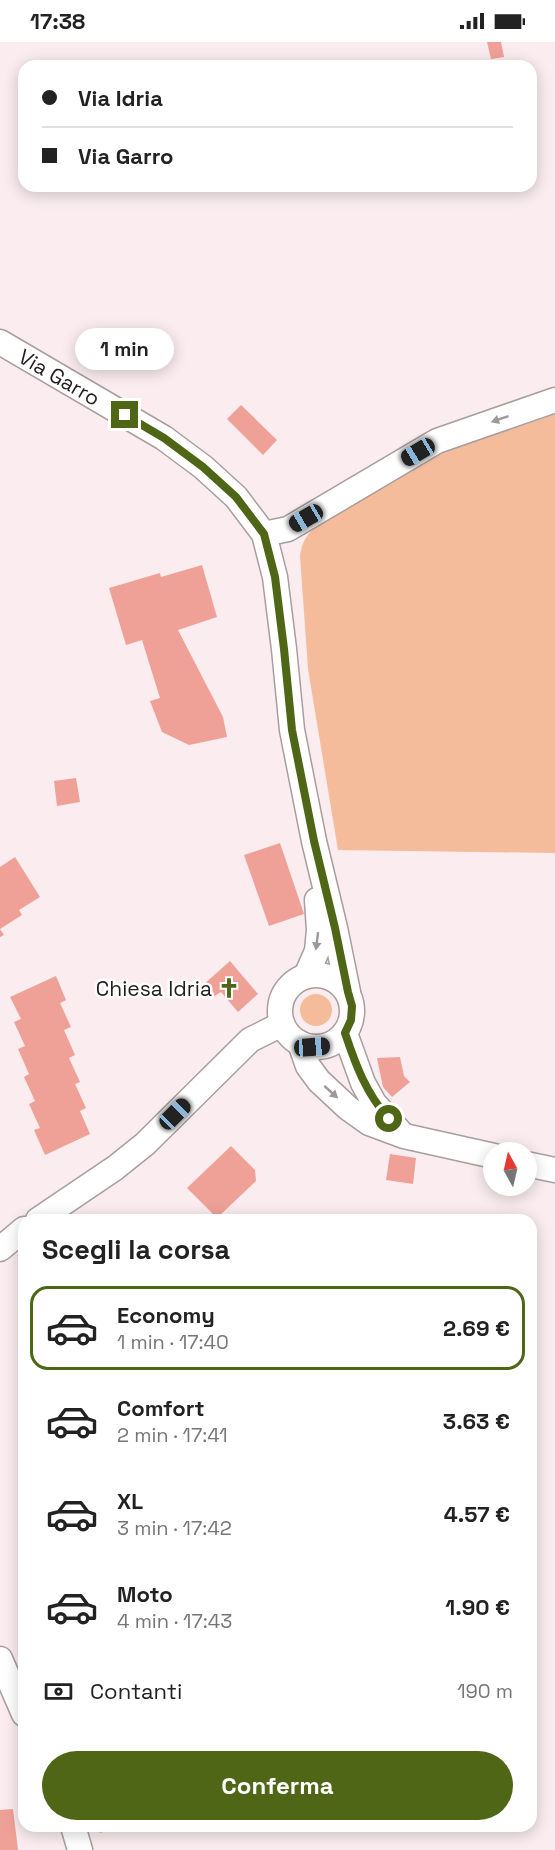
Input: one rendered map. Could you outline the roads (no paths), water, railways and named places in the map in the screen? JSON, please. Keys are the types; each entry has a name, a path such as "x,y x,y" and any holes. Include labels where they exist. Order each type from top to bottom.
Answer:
{"street":[{"name":"Via Garro","path":"0,342 164,438 203,467 236,497 264,534 275,577 292,730 348,992"},
{"path":"264,534 288,529 437,441 555,400"},
{"name":"Via Garro","path":"306,976 316,951 319,930 314,841"},
{"path":"318,974 340,983 348,992 352,1006 351,1020 345,1033 336,1041 324,1046 312,1047 293,1039 282,1024 279,1011 281,1000 286,989 295,980 318,974"},
{"path":"47,1214 115,1168 145,1144 250,1040 282,1024"},
{"path":"345,1033 363,1083 374,1103 404,1136"},
{"path":"300,1043 308,1066 319,1081 348,1108 369,1123 404,1136 483,1154"},
{"path":"537,1166 555,1170"},
{"path":"0,1249 18,1234"},
{"path":"0,1659 18,1700"},
{"path":"75,1832 80,1850"}],"place":[{"name":"Chiesa Idria","path":"229,988"}]}
